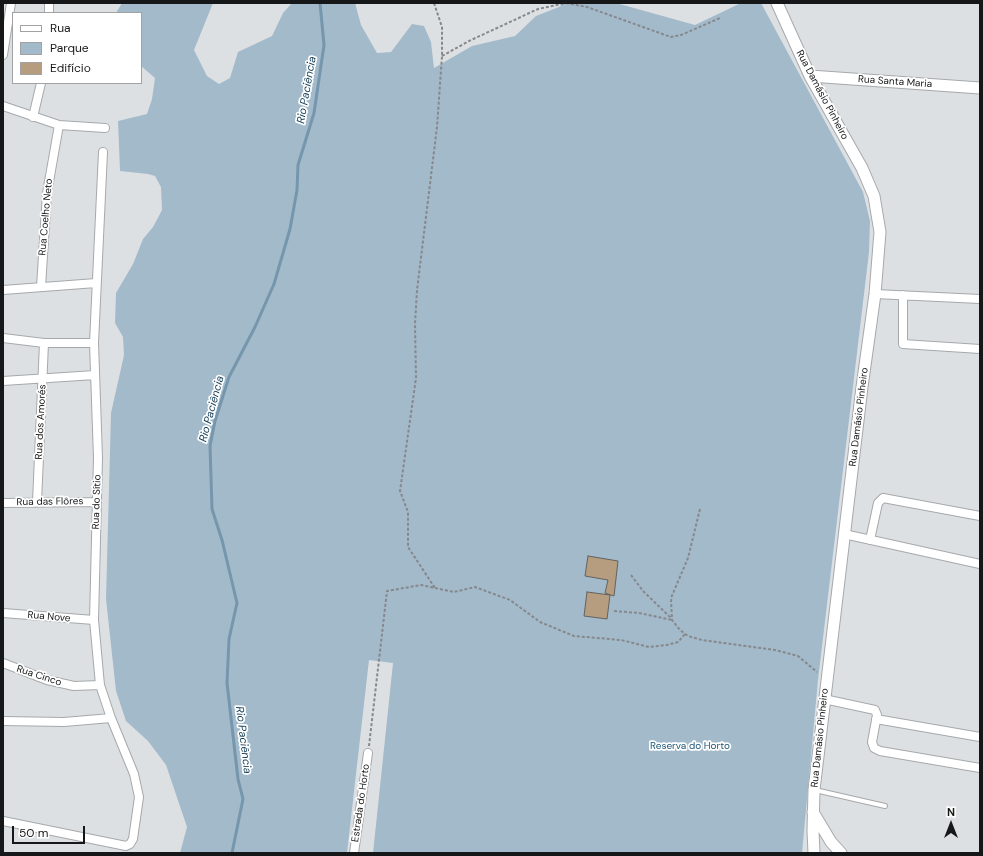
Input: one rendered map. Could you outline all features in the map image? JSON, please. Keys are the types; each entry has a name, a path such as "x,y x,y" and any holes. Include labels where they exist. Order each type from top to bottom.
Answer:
{"street":[{"path":"3,55 10,3"},
{"name":"Rua Damásio Pinheiro","path":"776,4 810,76 862,168 874,196 880,232 875,294 844,534 814,790 814,853"},
{"name":"Rua Santa Maria","path":"810,76 980,88"},
{"path":"33,117 41,84"},
{"path":"3,106 59,125 105,128"},
{"name":"Rua Coelho Neto","path":"41,287 47,193 59,125"},
{"name":"Rua do Sítio","path":"3,822 126,846 130,844 133,839 139,797 134,774 111,718 100,685 94,620 98,458 94,343 103,152"},
{"path":"3,290 96,283"},
{"path":"875,294 980,299"},
{"path":"903,295 903,344 980,349"},
{"path":"3,338 44,343 94,343"},
{"name":"Rua dos Amorés","path":"37,502 44,343"},
{"path":"3,381 95,375"},
{"path":"870,540 878,503 883,498 980,516"},
{"name":"Rua das Flôres","path":"3,503 96,502"},
{"path":"844,534 980,564"},
{"name":"Rua Nove","path":"3,613 94,620"},
{"name":"Rua Cinco","path":"3,663 47,680 74,686 100,685"},
{"path":"824,699 875,710 876,719 872,742 874,748 880,751 980,768"},
{"path":"3,721 64,722 111,718"},
{"path":"876,719 980,738"},
{"name":"Estrada do Horto","path":"354,853 368,753"},
{"path":"813,812 830,842 840,853"}],"lane":[{"path":"814,790 885,806"}],"path":[{"path":"434,3 442,27 442,56 437,127 417,290 415,324 416,378 400,491 408,512 408,547 435,588"},
{"path":"442,56 468,41 538,9 566,3 587,7 670,37 681,35 720,18"},
{"path":"672,620 671,598 688,558 700,509"},
{"path":"631,575 685,634 702,640 774,650 798,656 813,668 826,682"},
{"path":"368,753 387,591 421,585 454,592 475,587 498,594 510,600 540,622 574,636 621,640 649,646 667,645 678,642 685,634"},
{"path":"614,611 639,613 672,620"}],"green space":[{"name":"Reserva do Horto","path":"122,3 213,3 194,50 207,76 219,84 230,78 238,52 272,36 283,13 292,3 355,3 361,25 377,53 391,52 412,24 424,26 431,42 434,68 472,46 515,36 536,16 559,7 564,3 616,3 695,25 741,3 761,3 863,192 870,221 869,252 818,680 802,853 373,853 393,663 369,660 347,853 180,853 187,827 166,765 148,741 126,721 116,691 106,599 111,413 124,355 123,337 115,323 116,293 133,264 143,239 153,227 162,210 161,187 155,176 120,171 118,121 147,114 152,99 155,78 142,67 142,12 117,12"}],"building":[{"path":"588,556 618,561 614,596 605,593 608,580 585,576"},
{"path":"587,592 610,595 607,619 584,616"}],"waterway":[{"name":"Rio Paciência","path":"232,853 243,799 238,779 227,683 229,639 237,603 222,540 212,509 210,446 215,421 229,377 255,327 274,284 290,229 297,190 298,165 314,113 324,45 320,3"}]}
